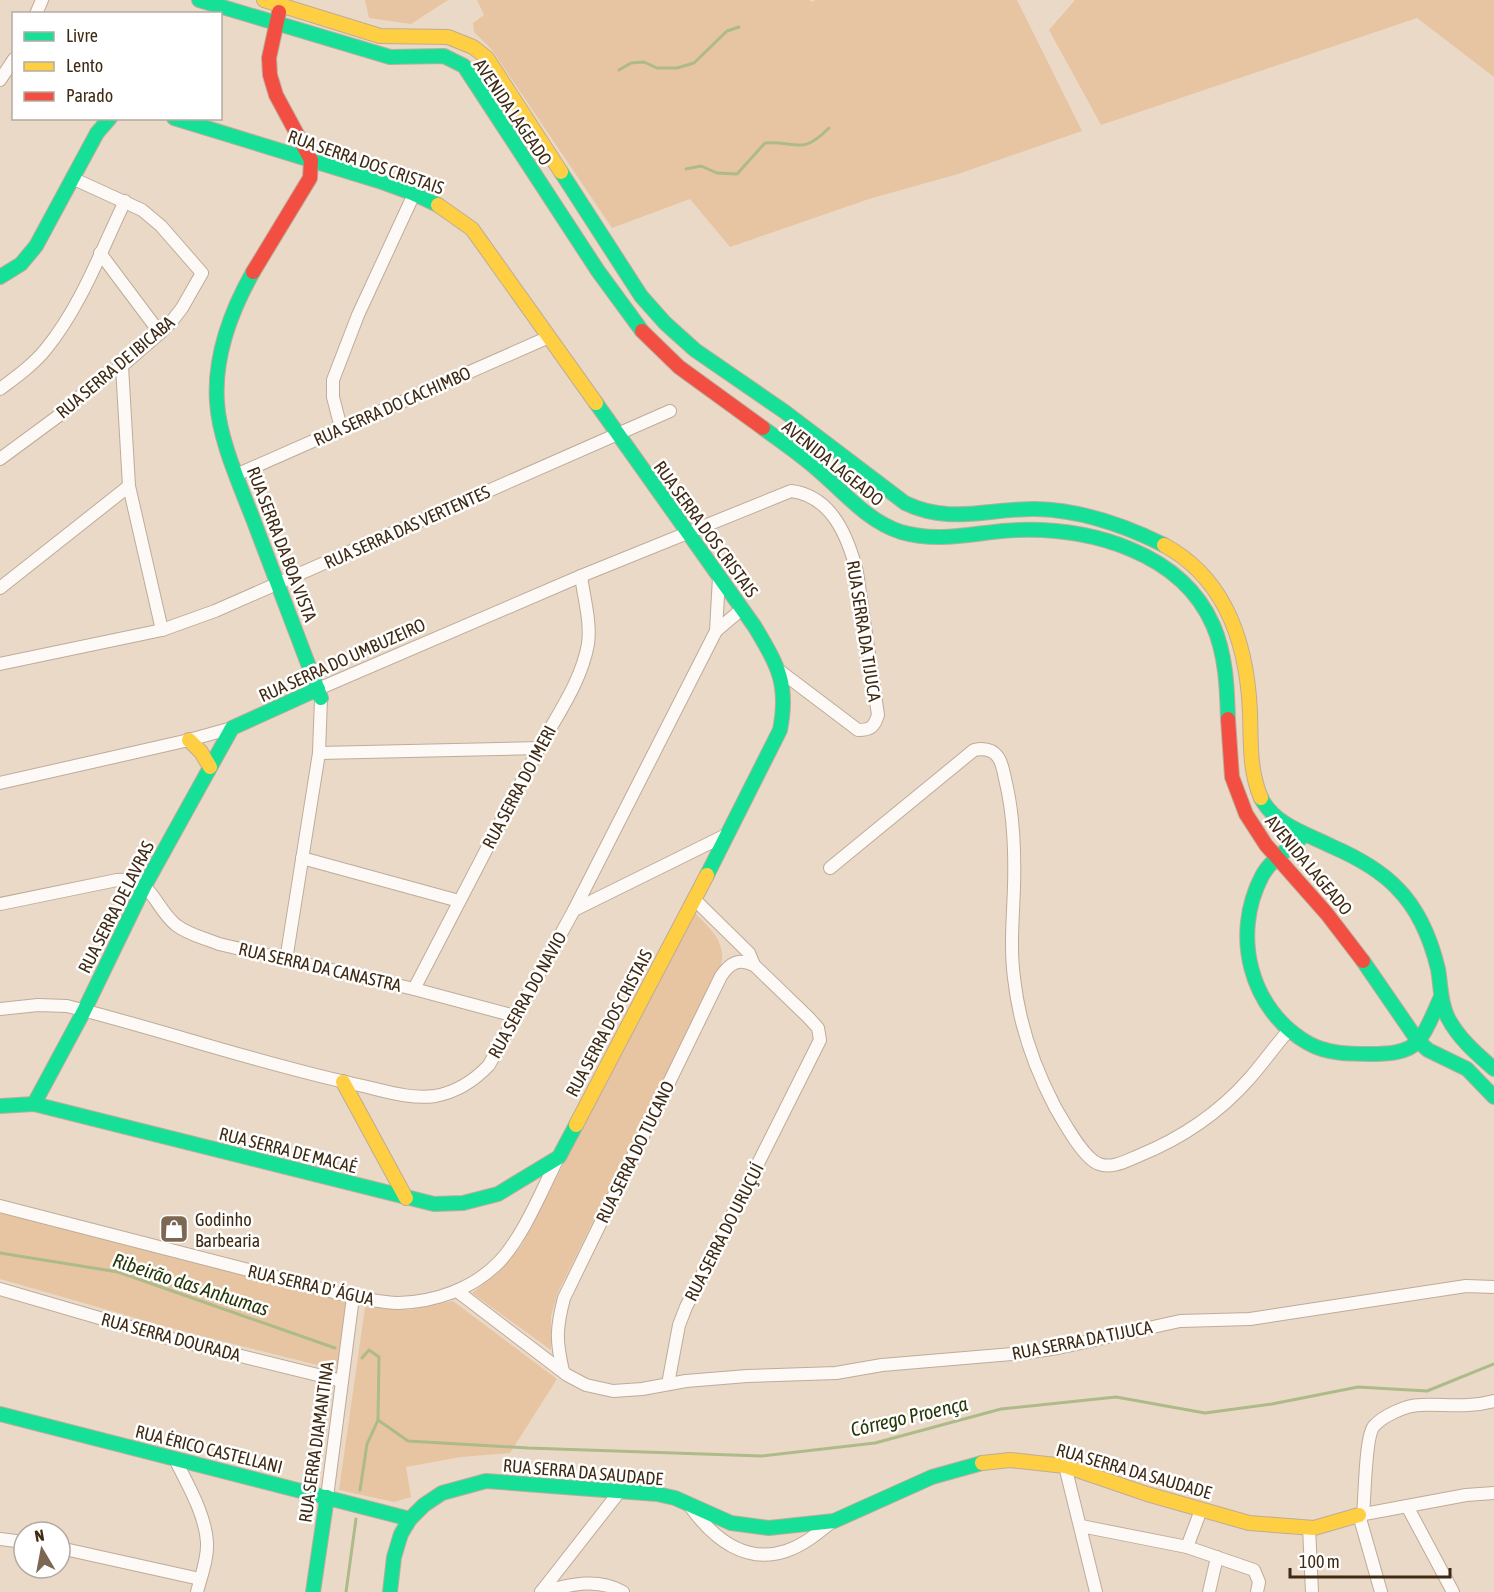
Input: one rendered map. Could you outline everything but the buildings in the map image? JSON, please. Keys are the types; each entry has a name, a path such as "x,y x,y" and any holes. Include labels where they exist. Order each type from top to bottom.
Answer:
{"street":[{"name":"AVENIDA LAGEADO","path":"199,0 358,49 396,58 444,56 464,66 597,269 643,332 687,373 808,462 875,521 892,529 920,537 947,538 1017,530 1065,532 1108,541 1172,574 1189,589 1209,615 1223,656 1230,772 1237,796 1250,825 1277,860 1359,953 1418,1041 1428,1050 1467,1070 1494,1097"},
{"name":"AVENIDA LAGEADO","path":"264,0 366,32 397,39 443,35 455,38 478,50 487,58 641,296 665,323 695,350 785,411 904,503 916,510 952,517 1040,509 1089,515 1118,524 1172,549 1187,560 1208,579 1224,599 1235,622 1241,642 1249,705 1250,761 1254,781 1263,802 1276,818 1289,828 1367,865 1396,888 1418,918 1432,946 1444,1009 1458,1035 1494,1069"},
{"path":"281,6 275,22 269,58 270,75 276,95 311,160"},
{"path":"464,66 478,50"},
{"path":"0,80 12,62"},
{"path":"0,277 16,269 40,242 97,133 108,120"},
{"name":"RUA SERRA DOS CRISTAIS","path":"181,120 414,194 441,205 457,216 472,230 549,336 755,627 780,671 784,692 784,712 780,730 559,1157"},
{"name":"RUA SERRA DA BOA VISTA","path":"286,960 319,753 320,694 236,475 221,426 217,384 224,342 240,294 310,178 311,160"},
{"name":"RUA SERRA DE IBICABA","path":"0,459 61,414 96,382 122,366 160,333 182,308 202,273 161,226 142,210 74,179"},
{"path":"341,428 333,397 333,380 358,315 414,194"},
{"path":"0,389 30,365 54,338 70,314 125,201"},
{"path":"100,253 160,333"},
{"name":"RUA SERRA DO CACHIMBO","path":"236,475 549,336"},
{"path":"122,366 129,486 162,630"},
{"name":"RUA SERRA DAS VERTENTES","path":"0,664 162,630 215,611 670,411"},
{"path":"0,588 129,486"},
{"name":"RUA SERRA DA TIJUCA","path":"686,532 791,491 802,492 818,501 842,528 857,572 878,715 875,725 868,730 858,730 780,671"},
{"name":"RUA SERRA DO UMBUZEIRO","path":"0,783 232,728 320,694 581,576 686,532"},
{"name":"RUA SERRA DO IMERI","path":"414,989 539,748 572,691 588,642 588,623 581,576"},
{"name":"RUA SERRA DO NAVIO","path":"716,631 719,577"},
{"name":"RUA SERRA DO NAVIO","path":"0,1009 38,1005 66,1006 343,1082 404,1095 433,1096 453,1091 476,1080 489,1065 574,910 716,631 742,609"},
{"name":"RUA SERRA DE LAVRAS","path":"34,1104 84,1011 145,885 232,728"},
{"path":"189,740 201,752 210,767"},
{"path":"319,753 539,748"},
{"path":"830,868 974,750 987,749 996,755 1001,764 1007,790 1013,832 1015,865 1012,958 1023,1027 1038,1072 1060,1116 1088,1156 1100,1165 1116,1164 1142,1155 1198,1124 1216,1111 1248,1081 1289,1030"},
{"path":"574,910 728,834"},
{"path":"1304,835 1262,874 1249,909 1246,930 1247,953 1261,994 1272,1013 1289,1030 1309,1043 1333,1052 1353,1055 1394,1053 1418,1041 1441,997"},
{"path":"302,858 459,901"},
{"path":"0,904 117,880 135,880 145,885"},
{"name":"RUA SERRA DA CANASTRA","path":"145,885 162,910 176,924 188,933 219,944 414,989 515,1016"},
{"name":"RUA SERRA DO URUÇUÍ","path":"668,1384 679,1325 686,1307 820,1040 818,1028 754,965 749,953 694,899"},
{"name":"RUA SERRA DO TUCANO","path":"562,1371 556,1343 557,1324 564,1298 721,976 735,961 754,965"},
{"path":"343,1082 406,1198"},
{"name":"RUA SERRA DE MACAÉ","path":"0,1106 34,1104 434,1204 463,1203 498,1194 559,1157"},
{"name":"RUA SERRA D' ÁGUA","path":"0,1206 353,1297 397,1303 423,1301 457,1291 499,1262 528,1218 559,1157"},
{"name":"RUA SERRA DA TIJUCA","path":"668,1384 747,1376 836,1373 882,1365 1024,1353 1180,1321 1250,1319 1435,1290 1466,1286 1494,1287"},
{"name":"RUA SERRA DOURADA","path":"0,1289 168,1338 342,1381"},
{"path":"457,1291 562,1371 586,1385 613,1391 668,1384"},
{"name":"RUA SERRA DIAMANTINA","path":"313,1592 353,1297"},
{"path":"1381,1592 1361,1514 1369,1439 1373,1427 1405,1407 1419,1405 1462,1407 1494,1401"},
{"name":"RUA ÉRICO CASTELLANI","path":"0,1414 410,1519"},
{"path":"175,1459 202,1518 207,1542 206,1560 196,1592"},
{"name":"RUA SERRA DA SAUDADE","path":"410,1519 424,1505 442,1493 486,1481 657,1494 675,1498 689,1505 701,1522 728,1545 739,1551 785,1552 805,1542 834,1521 932,1477 980,1463 1010,1460 1065,1466 1249,1523 1309,1527 1333,1524 1361,1514"},
{"path":"1065,1466 1096,1592"},
{"path":"541,1592 620,1491"},
{"path":"1361,1514 1466,1495 1494,1493"},
{"path":"689,1505 731,1523 750,1527 770,1528 834,1521"},
{"path":"1407,1506 1453,1592"},
{"path":"1187,1547 1201,1510"},
{"path":"390,1592 394,1557 401,1534 410,1519"},
{"path":"1081,1527 1187,1547 1254,1570 1259,1582 1257,1592"},
{"path":"1309,1527 1312,1592"},
{"path":"72,1551 201,1579"},
{"path":"1209,1592 1217,1557"},
{"path":"541,1592 584,1582 612,1586 623,1592"}],"shaded area":[{"path":"365,0 448,0 411,24 369,18"},
{"path":"477,0 810,0 811,2 816,0 1017,0 1082,131 958,174 869,199 730,247 690,199 612,228 492,50 474,32 473,23 484,15"},
{"path":"1075,0 1494,0 1494,77 1417,18 1101,125 1049,30"},
{"path":"694,912 711,929 719,942 721,965 558,1292 551,1316 551,1350 472,1293 497,1274 521,1246"},
{"path":"0,1212 344,1299 348,1306 339,1364 329,1368 174,1329 0,1279"},
{"path":"453,1301 557,1379 510,1453 461,1457 406,1467 411,1497 394,1502 339,1490 365,1307 410,1310"}],"waterway":[{"path":"619,70 631,63 644,62 657,68 677,68 694,63 727,31 739,27"},
{"path":"686,169 701,166 717,173 737,174 765,143 805,145 820,137 829,128"},
{"name":"Ribeirão das Anhumas","path":"0,1253 118,1272 335,1348"},
{"name":"Córrego Proença","path":"362,1358 369,1350 379,1357 378,1420 408,1441 528,1448 761,1456 875,1443 1001,1409 1116,1397 1205,1413 1272,1404 1358,1387 1427,1391 1494,1364"},
{"path":"360,1490 367,1444 378,1420"},
{"path":"346,1592 356,1519"}],"traffic: fast":[{"path":"199,0 390,57 444,56 464,66 598,271 642,331"},
{"path":"0,277 21,264 36,246 97,133 108,120"},
{"path":"181,120 379,181 438,205"},
{"path":"561,172 641,296 665,323 695,350 785,412 905,503 922,510 954,514 1019,509 1069,512 1118,525 1164,545"},
{"path":"253,272 231,319 221,352 217,385 219,416 231,462 321,698"},
{"path":"596,403 755,627 780,676 783,700 780,730 707,875"},
{"path":"763,428 812,464 856,505 877,521 901,532 931,537 1019,530 1075,534 1131,549 1157,562 1179,579 1198,600 1213,625 1223,659 1228,719"},
{"path":"34,1104 84,1011 145,885 232,728 318,689"},
{"path":"1261,798 1282,822 1366,864 1390,881 1405,896 1423,926 1432,947 1438,969 1443,1006 1452,1026 1494,1069"},
{"path":"1304,835 1276,859 1262,876 1253,899 1248,922 1248,946 1252,969 1260,991 1272,1011 1288,1029 1315,1047 1347,1053 1389,1053 1408,1049 1422,1037 1441,997"},
{"path":"1363,961 1418,1041 1428,1050 1467,1069 1494,1097"},
{"path":"0,1106 34,1104 434,1204 463,1203 498,1194 559,1157 576,1125"},
{"path":"0,1414 410,1519"},
{"path":"390,1592 394,1557 401,1534 410,1519 424,1505 442,1493 486,1481 657,1494 675,1498 731,1523 769,1528 834,1521 932,1477 982,1463"},
{"path":"313,1592 327,1497"}],"traffic: slow":[{"path":"264,0 380,36 448,37 473,47 487,58 561,172"},
{"path":"438,205 472,229 596,403"},
{"path":"1164,545 1186,559 1204,576 1230,616 1244,662 1248,687 1254,777 1261,798"},
{"path":"189,740 201,752 210,767"},
{"path":"576,1125 707,875"},
{"path":"343,1082 406,1198"},
{"path":"982,1463 1010,1460 1065,1466 1147,1494 1249,1523 1314,1528 1359,1515"}],"traffic: jam":[{"path":"253,272 310,178 311,160 276,95 270,75 269,58 279,12"},
{"path":"642,331 679,367 763,428"},
{"path":"1228,719 1232,777 1246,814 1266,845 1327,914 1363,961"}],"place":[{"name":"Godinho Barbearia","path":"174,1229"}]}
